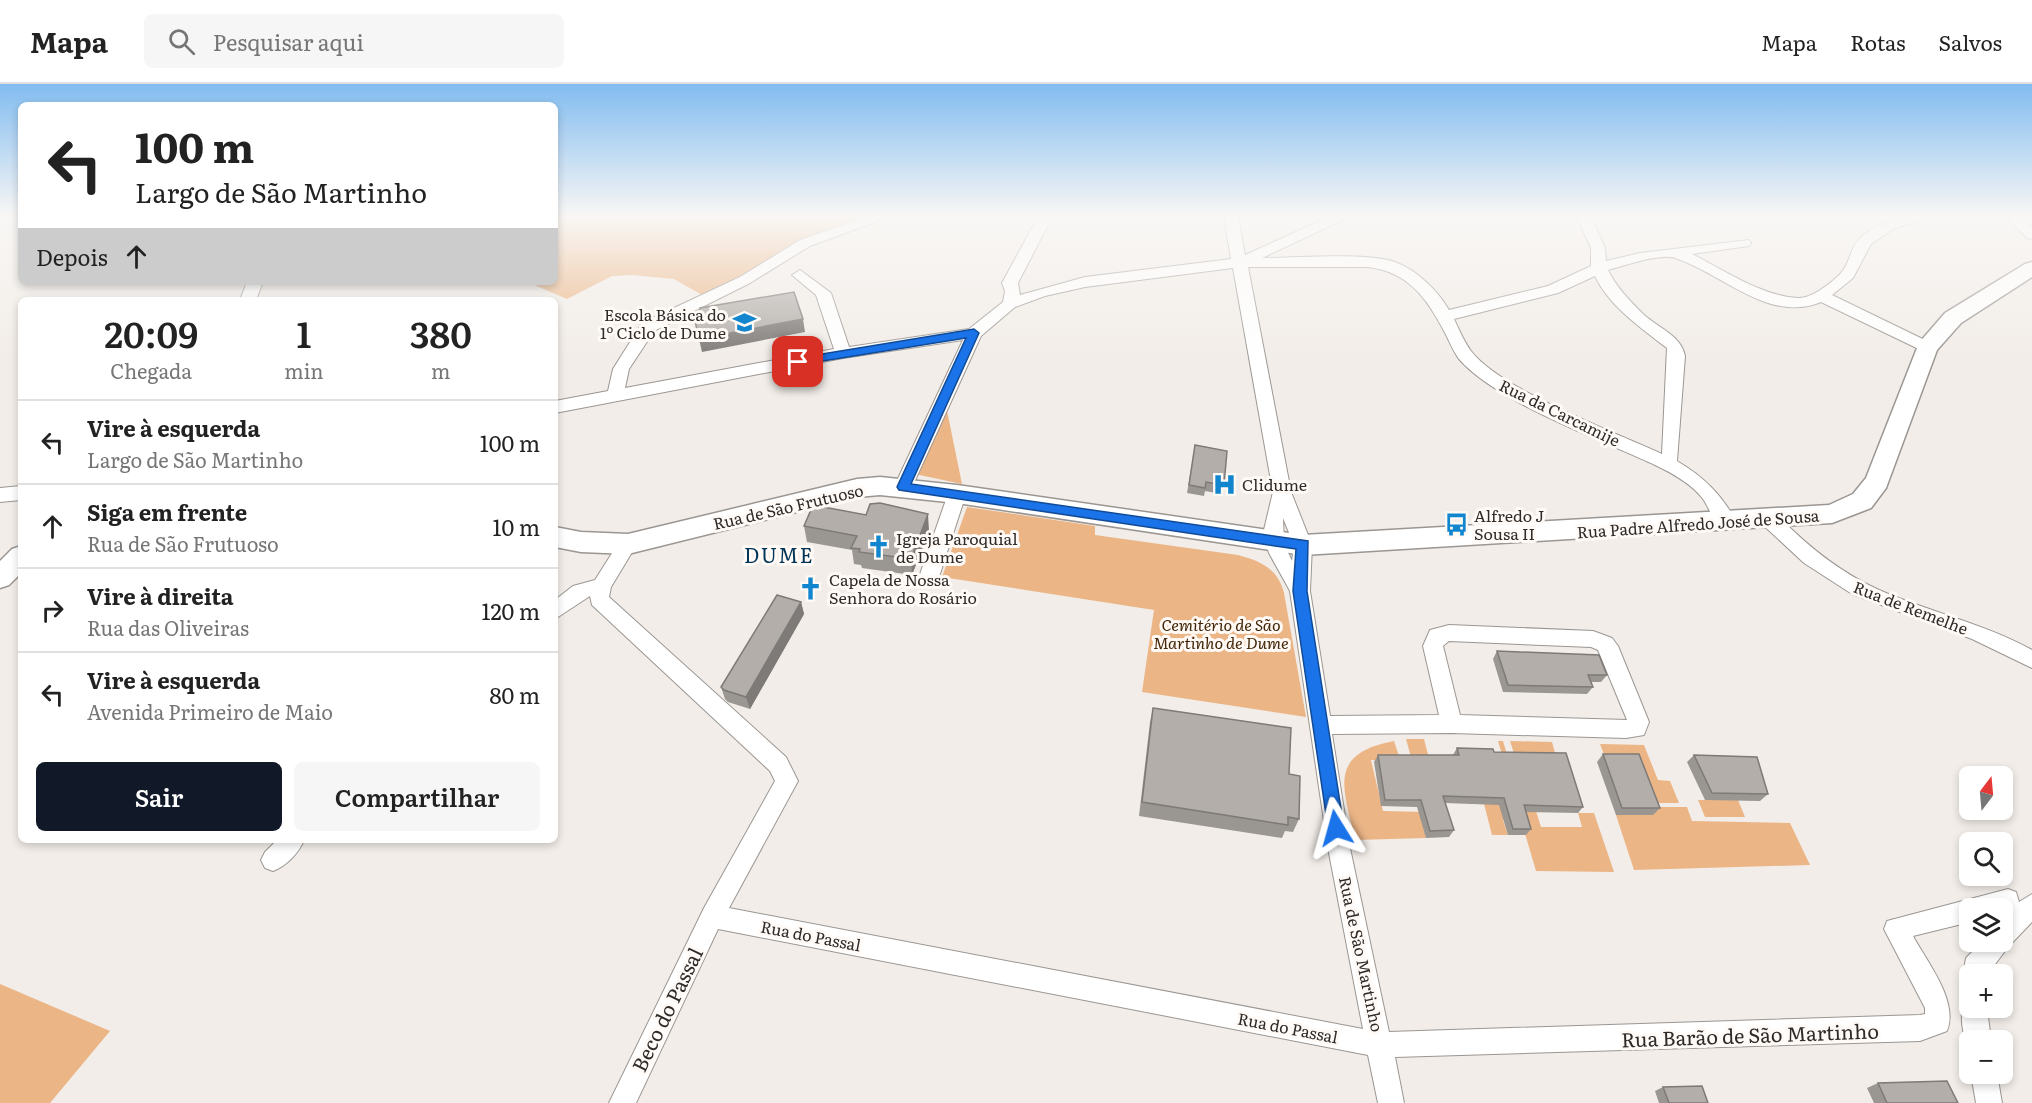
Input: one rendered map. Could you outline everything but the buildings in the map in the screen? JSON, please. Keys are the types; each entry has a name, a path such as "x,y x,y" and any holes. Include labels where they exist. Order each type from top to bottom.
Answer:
{"street":[{"path":"615,397 621,369 648,327 745,280 770,265"},
{"path":"1010,304 1013,291 1010,283 1020,265"},
{"path":"903,487 974,333 1010,304 1041,292 1085,282 1226,265"},
{"path":"1239,265 1282,492 1303,545"},
{"name":"Rua da Carcamije","path":"1387,265 1404,272 1435,299 1465,355 1491,378 1525,398 1666,463 1692,478 1708,492 1727,521"},
{"path":"1599,265 1607,285 1633,313 1675,346 1677,356 1670,458 1666,463"},
{"path":"1445,316 1553,290 1599,268 1612,265"},
{"path":"1700,265 1766,297 1802,304 1821,296 1848,275 1853,265"},
{"name":"Rua Padre Alfredo José de Sousa","path":"1271,541 1303,545 1832,514 1862,501 1877,482 1927,348 1953,318 2032,268"},
{"path":"800,275 823,293 843,353"},
{"path":"1821,296 1927,348"},
{"path":"558,406 843,353 974,333"},
{"name":"Rua de São Frutuoso","path":"558,538 581,542 628,544 857,488 903,487 1271,541"},
{"path":"1271,541 1272,518 1282,492"},
{"path":"0,495 18,493"},
{"path":"929,577 957,494"},
{"name":"Rua de Remelhe","path":"1769,519 1826,570 1861,590 1918,613 1969,629 2003,643 2032,660"},
{"name":"Rua de São Martinho","path":"1271,541 1300,591"},
{"path":"628,544 601,586 599,600 778,764 787,781 712,916"},
{"name":"Rua de São Martinho","path":"1303,545 1300,591 1339,848 1391,1103"},
{"path":"0,578 18,559"},
{"path":"558,609 580,591 601,586"},
{"path":"1322,725 1452,724 1626,729 1636,728 1638,722 1611,652 1605,644 1593,639 1449,633 1437,636 1433,646 1452,724"},
{"path":"273,860 290,843"},
{"path":"2013,926 2032,905"},
{"name":"Rua Barão de São Martinho","path":"1381,1045 1920,1029 1938,1022 1938,1006 1896,928 1959,912"},
{"name":"Rua do Passal","path":"712,916 1381,1045"},
{"name":"Beco do Passal","path":"622,1103 712,916"},
{"path":"1978,964 1989,952"},
{"path":"1986,1084 1989,1103"}],"green space":[{"path":"558,265 762,265 702,295 674,279 631,275 612,276 567,299 534,285 558,285"},
{"path":"944,396 962,484 910,473"},
{"name":"Cemitério de São Martinho de Dume","path":"967,507 1095,526 1095,535 1238,555 1261,563 1278,578 1284,593 1306,717 1142,692 1154,610 942,577"},
{"path":"1406,739 1424,739 1446,825 1423,825 1426,838 1355,840 1347,805 1345,776 1349,765 1358,755 1372,747 1394,741 1401,762 1371,760 1383,811 1426,812"},
{"path":"1498,741 1503,741 1517,788 1529,789 1541,827 1582,827 1578,813 1594,813 1614,872 1536,871 1521,820 1503,820 1508,835 1492,835 1483,800 1516,801"},
{"path":"1510,741 1552,742 1557,760 1523,782"},
{"path":"1600,744 1644,745 1658,780 1670,781 1679,803 1648,803 1607,762"},
{"path":"1698,800 1738,800 1745,817 1705,817"},
{"path":"1650,807 1687,807 1692,821 1790,823 1810,865 1634,870 1616,815 1653,815"},
{"path":"0,984 110,1031 50,1103 0,1103"}],"place":[{"name":"Escola Básica do 1º Ciclo de Dume","path":"744,323"},
{"name":"Clidume","path":"1224,484"},
{"name":"Alfredo J Sousa II","path":"1456,524"},
{"name":"Igreja Paroquial de Dume","path":"878,547"},
{"name":"Capela de Nossa Senhora do Rosário","path":"811,588"}],"district":[{"name":"DUME","path":"779,554"}],"route":[{"path":"798,362 948,335 974,333 903,487 1303,545 1300,591 1336,828"}]}
